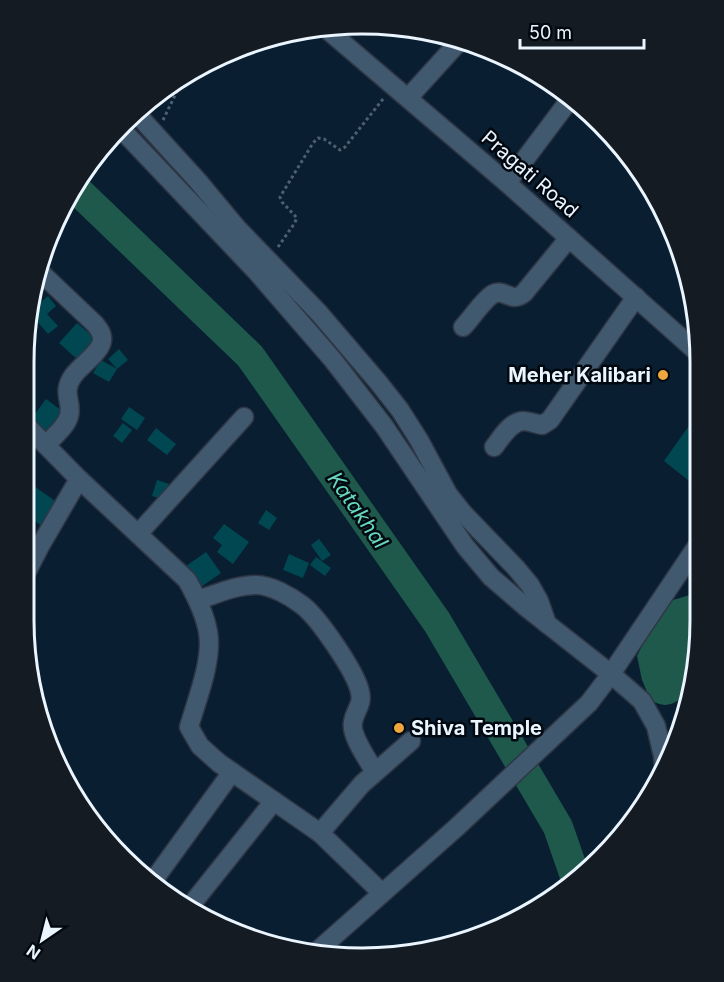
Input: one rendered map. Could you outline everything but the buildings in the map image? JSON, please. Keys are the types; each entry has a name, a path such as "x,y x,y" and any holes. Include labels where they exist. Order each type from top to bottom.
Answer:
{"street":[{"name":"Pragati Road","path":"334,36 507,183 689,345"},
{"path":"408,98 454,48"},
{"path":"507,183 565,106"},
{"path":"142,119 237,228 350,347 400,410 448,494 530,585 540,601 547,624"},
{"path":"127,134 256,271 333,360 384,426 465,546 491,577 642,701 656,726 662,752"},
{"path":"463,327 493,294 499,293 519,298 569,238"},
{"path":"46,277 95,324 101,333 102,340 98,350 72,376 67,387 70,414 66,423 46,445"},
{"path":"494,447 507,430 516,423 524,421 542,425 550,420 636,297"},
{"path":"138,534 244,417"},
{"path":"34,433 79,479 187,580 198,600 208,632 208,658 189,727 200,746 219,763 320,833 382,893"},
{"path":"34,558 79,479"},
{"path":"323,945 457,827 589,702 611,674 690,556"},
{"path":"198,600 243,586 258,585 272,588 303,605 340,653 357,683 361,703 353,722 353,732 375,771"},
{"path":"320,833 362,784 411,741"},
{"path":"157,875 232,772"},
{"path":"195,900 274,801"}],"path":[{"path":"268,260 297,218 280,197 313,142 318,138 340,150 345,147 393,86"},
{"path":"156,134 176,93"}],"shaded area":[{"path":"690,595 687,663 679,700 669,705 662,705 651,701 642,680 637,656 652,626 673,600"}],"waterway":[{"name":"Katakhal","path":"81,194 250,356 437,622 558,827 573,870"}],"place":[{"name":"Meher Kalibari","path":"663,375"},
{"name":"Shiva Temple","path":"399,728"}]}
